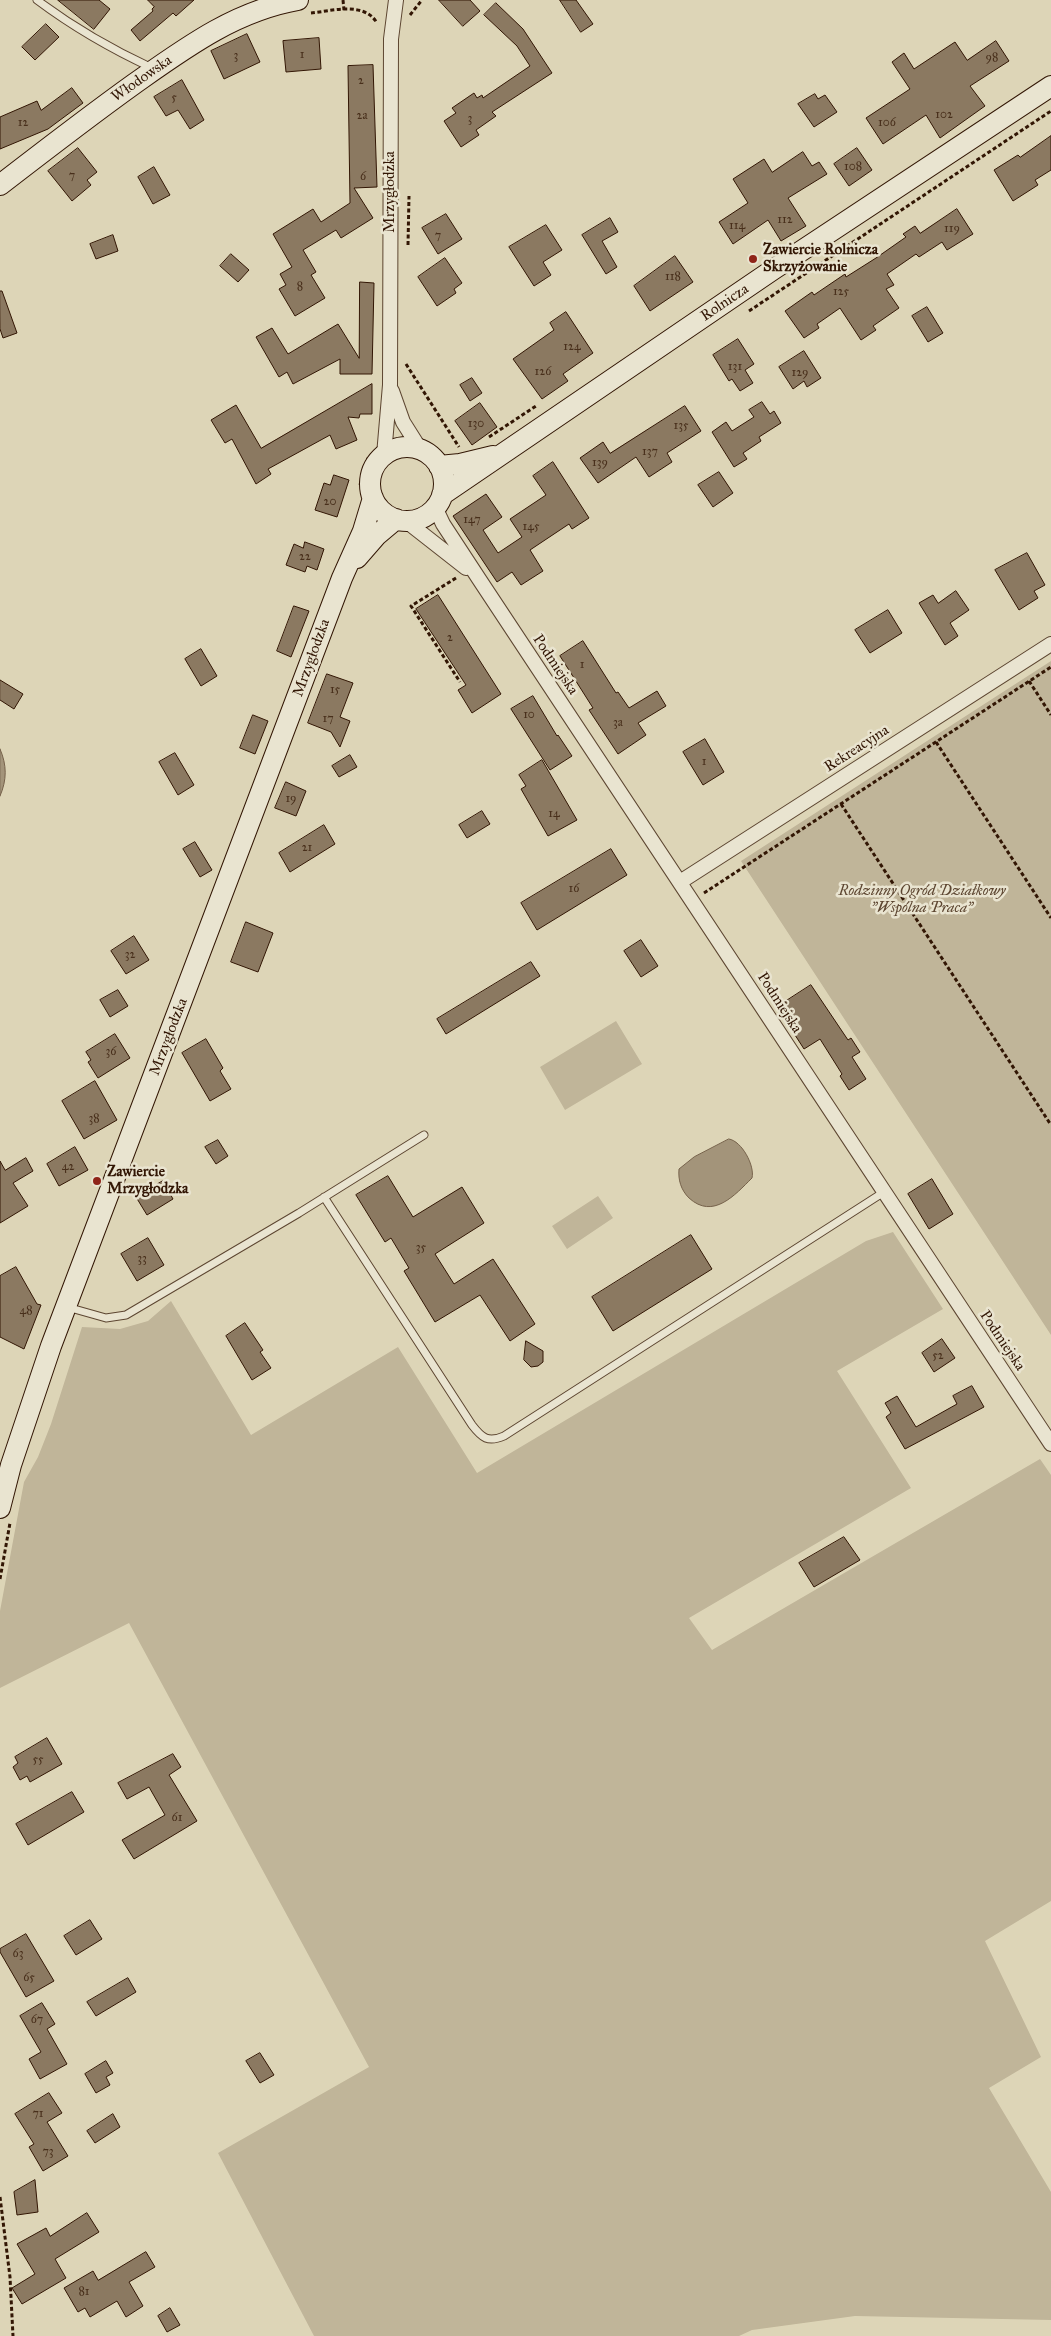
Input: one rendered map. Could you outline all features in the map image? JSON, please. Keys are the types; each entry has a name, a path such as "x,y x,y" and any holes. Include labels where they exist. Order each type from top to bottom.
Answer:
{"street":[{"name":"Mrzygłodzka","path":"377,452 390,385 391,39 396,0"},
{"name":"Włodowska","path":"0,185 92,114 155,69 224,24 266,8 303,7"},
{"name":"Rolnicza","path":"439,501 500,455 1051,86"},
{"name":"Mrzygłodzka","path":"390,385 403,422 420,449"},
{"path":"402,448 420,449 430,455 439,466 444,485 439,501 428,514 417,519 401,520 382,511 365,496 370,489 377,452 402,448"},
{"name":"Rolnicza","path":"439,466 460,464 500,455"},
{"name":"Mrzygłodzka","path":"0,1508 11,1465 30,1407 66,1307 347,569 365,496"},
{"name":"Podmiejska","path":"439,501 443,524 1051,1444"},
{"name":"Mrzygłodzka","path":"347,569 377,535 401,520"},
{"name":"Podmiejska","path":"401,520 423,532 479,579"},
{"name":"Rekreacyjna","path":"680,882 1051,644"}],"lane":[{"path":"37,0 64,20 114,50 155,69"},
{"path":"66,1307 106,1318 126,1315 424,1135"},
{"path":"324,1197 472,1426 480,1436 494,1441 521,1426 884,1192"}],"path":[{"path":"343,0 344,10"},
{"path":"418,4 422,0"},
{"path":"303,7 355,9 367,12 378,25"},
{"path":"745,313 1051,111"},
{"path":"408,246 409,196"},
{"path":"406,355 406,364 464,454"},
{"path":"365,496 377,452"},
{"path":"460,574 411,606 460,682"},
{"path":"693,901 1051,667"},
{"path":"1029,681 1051,715"},
{"path":"936,742 1051,918"},
{"path":"841,804 1051,1125"},
{"path":"0,2197 10,2277 12,2336"}],"green space":[{"name":"Rodzinny Ogród Działkowy \"Wspólna Praca\"","path":"1051,661 1051,1335 741,861"},
{"path":"616,1021 642,1064 565,1110 540,1067"},
{"path":"598,1196 613,1218 567,1249 552,1226"},
{"path":"893,1232 943,1309 837,1371 911,1488 689,1618 712,1650 1040,1459 1051,1475 1051,1901 985,1941 1041,2057 989,2088 1051,2192 1051,2320 855,2316 752,2330 739,2336 314,2336 218,2153 369,2067 129,1623 0,1688 0,1611 24,1482 38,1457 51,1424 82,1327 120,1329 148,1321 171,1301 251,1435 398,1347 477,1473 866,1241"}],"shaded area":[{"path":"0,749 5,772 0,796"},
{"path":"729,1139 739,1144 743,1149 752,1167 752,1178 723,1203 707,1207 698,1204 686,1195 682,1188 679,1169 694,1157"}],"building":[{"path":"58,0 99,0 110,9 94,29"},
{"path":"148,0 194,0 176,16 173,13 140,41 131,30 153,11 154,7"},
{"path":"439,0 470,0 480,11 463,26"},
{"path":"560,0 576,0 593,24 581,32"},
{"path":"496,3 523,29 552,73 492,112 496,116 476,130 479,135 461,147 444,121 456,113 452,108 474,93 477,98 482,95 483,98 530,66 517,46 484,15"},
{"path":"46,24 59,37 35,60 22,47"},
{"path":"247,34 260,62 224,79 211,51"},
{"path":"319,38 321,69 286,72 283,41"},
{"path":"996,41 1009,61 970,86 985,106 940,138 926,115 883,144 866,118 910,89 892,62 904,53 914,69 955,42 967,60"},
{"path":"373,65 377,187 354,188 373,218 341,238 336,230 303,250 316,272 311,275 325,298 295,316 279,289 286,285 280,274 292,267 273,234 313,209 321,222 350,203 348,66"},
{"path":"182,80 204,120 190,129 178,110 166,116 154,97"},
{"path":"72,88 83,103 48,129 0,149 0,117 37,101 41,110"},
{"path":"815,94 818,99 825,95 837,112 814,127 798,104"},
{"path":"1051,136 1051,170 1035,180 1038,185 1013,201 994,170 1018,155 1020,157"},
{"path":"78,148 97,172 87,180 91,185 72,201 48,171"},
{"path":"857,148 872,170 849,186 834,164"},
{"path":"803,152 812,166 819,162 827,174 788,198 806,226 781,241 768,220 733,244 719,222 748,203 733,179 764,159 772,172"},
{"path":"154,167 170,195 153,204 138,177"},
{"path":"957,209 973,234 947,250 942,242 919,257 916,254 887,274 894,285 886,289 899,308 873,326 876,330 861,340 840,308 817,324 819,328 804,338 785,311 812,292 814,295 845,274 846,277 876,258 906,237 903,234 915,226 920,233"},
{"path":"446,214 462,239 438,254 422,228"},
{"path":"610,218 618,232 602,241 617,267 606,274 582,235"},
{"path":"546,225 562,250 543,262 551,275 534,286 509,247"},
{"path":"113,235 118,251 96,259 90,244"},
{"path":"231,254 249,270 238,282 220,266"},
{"path":"675,256 693,282 650,311 634,286"},
{"path":"445,258 462,283 454,289 456,293 437,306 418,277"},
{"path":"360,282 374,283 372,374 340,374 340,359 293,384 287,372 279,377 256,337 272,328 288,354 338,324 359,358"},
{"path":"0,291 2,291 17,333 3,338 0,329"},
{"path":"927,307 943,333 928,342 912,316"},
{"path":"566,312 593,353 563,374 568,381 542,399 513,359 554,330 550,323"},
{"path":"738,339 754,364 745,370 753,383 740,391 732,379 729,381 713,355"},
{"path":"804,351 821,378 807,387 804,381 793,389 779,367"},
{"path":"472,378 482,393 470,401 460,385"},
{"path":"372,384 372,414 360,414 359,418 348,417 357,440 336,449 330,435 268,469 271,474 256,484 232,439 225,443 211,420 236,405 261,448"},
{"path":"762,402 770,414 774,411 781,423 759,437 761,441 743,453 747,459 734,467 712,432 726,422 732,431 754,417 749,410"},
{"path":"480,403 497,427 472,445 455,421"},
{"path":"685,406 701,431 667,453 672,462 649,477 636,457 598,483 580,458 603,442 610,453"},
{"path":"553,462 589,518 572,529 569,524 530,550 543,571 521,585 512,572 497,582 453,516 486,494 502,517 483,530 498,553 522,537 510,519 546,495 533,476"},
{"path":"719,472 733,493 713,507 698,485"},
{"path":"334,475 349,480 337,517 315,510 324,483 330,485"},
{"path":"305,542 324,549 317,570 307,566 305,572 286,565 294,544 303,548"},
{"path":"1027,553 1045,585 1034,591 1038,598 1019,610 995,570"},
{"path":"956,591 969,610 950,623 958,636 945,645 919,603 933,595 938,603"},
{"path":"438,595 501,694 472,713 458,690 466,685 416,609"},
{"path":"294,606 309,611 291,657 277,651"},
{"path":"888,610 902,633 870,653 855,630"},
{"path":"583,641 616,693 618,692 629,708 657,691 666,706 638,723 646,735 618,754 589,710 593,708 560,656"},
{"path":"201,649 217,676 201,686 185,659"},
{"path":"327,674 353,683 340,717 350,721 340,747 331,732 308,723"},
{"path":"0,680 23,694 14,709 0,700"},
{"path":"533,696 557,736 572,756 550,770 511,709"},
{"path":"253,715 268,721 255,754 240,748"},
{"path":"705,739 724,772 703,785 683,752"},
{"path":"175,753 194,785 178,795 159,762"},
{"path":"350,755 357,767 339,777 332,766"},
{"path":"542,760 577,820 548,836 521,789 526,786 519,775"},
{"path":"286,782 306,791 296,816 275,808"},
{"path":"482,811 490,824 467,838 459,825"},
{"path":"324,825 335,844 290,872 279,853"},
{"path":"195,842 212,870 200,877 183,849"},
{"path":"611,849 627,875 537,930 521,903"},
{"path":"246,922 273,933 258,972 231,962"},
{"path":"134,936 149,960 126,974 111,951"},
{"path":"641,940 658,966 641,977 624,951"},
{"path":"531,962 540,976 446,1034 437,1019"},
{"path":"811,985 848,1040 851,1038 860,1052 852,1057 866,1079 849,1090 840,1076 842,1074 820,1039 804,1049 777,1007"},
{"path":"118,990 128,1006 110,1017 100,1000"},
{"path":"115,1034 130,1058 98,1078 88,1062 91,1060 86,1052"},
{"path":"206,1039 223,1068 220,1071 231,1089 210,1101 182,1053"},
{"path":"95,1081 117,1120 84,1139 62,1101"},
{"path":"218,1140 228,1156 216,1164 205,1147"},
{"path":"75,1147 88,1170 59,1186 47,1164"},
{"path":"26,1158 33,1171 13,1183 28,1206 0,1223 0,1161 5,1170"},
{"path":"388,1176 413,1217 462,1187 484,1223 435,1254 454,1284 493,1259 535,1324 510,1341 480,1295 435,1322 404,1271 409,1268 391,1238 385,1242 356,1195"},
{"path":"932,1179 953,1214 929,1229 908,1194"},
{"path":"163,1181 173,1199 147,1215 136,1197"},
{"path":"691,1235 712,1269 613,1331 592,1297"},
{"path":"148,1238 164,1265 137,1281 121,1254"},
{"path":"16,1267 37,1304 41,1305 24,1349 0,1337 0,1276"},
{"path":"245,1323 263,1350 260,1352 271,1368 252,1380 226,1336"},
{"path":"942,1339 955,1358 934,1372 922,1353"},
{"path":"526,1341 543,1351 543,1362 538,1366 531,1367 524,1360"},
{"path":"972,1386 984,1407 905,1449 886,1417 891,1413 885,1403 897,1396 916,1427 957,1404 953,1396"},
{"path":"844,1537 860,1560 814,1587 799,1563"},
{"path":"47,1738 62,1764 30,1782 27,1776 20,1780 13,1767 18,1763 15,1757"},
{"path":"173,1754 181,1767 169,1775 197,1821 134,1859 122,1840 165,1815 149,1787 127,1799 118,1783"},
{"path":"72,1792 84,1812 28,1845 16,1824"},
{"path":"90,1920 102,1939 76,1955 64,1936"},
{"path":"26,1934 54,1981 26,1997 0,1949"},
{"path":"128,1978 136,1992 96,2016 87,2002"},
{"path":"42,2003 55,2024 47,2029 67,2064 40,2079 29,2059 41,2052 20,2016"},
{"path":"260,2053 274,2075 260,2083 246,2061"},
{"path":"106,2061 113,2073 106,2077 110,2085 96,2093 85,2074"},
{"path":"49,2093 62,2113 47,2122 68,2156 43,2171 29,2147 34,2144 15,2114"},
{"path":"113,2114 120,2127 95,2143 87,2131"},
{"path":"35,2180 38,2212 17,2215 14,2192"},
{"path":"87,2213 99,2232 55,2259 66,2278 22,2304 12,2288 35,2274 17,2244 46,2228 50,2236"},
{"path":"146,2252 155,2267 129,2282 143,2306 126,2317 117,2301 90,2317 85,2308 78,2312 64,2288 93,2271 98,2280"},
{"path":"170,2308 180,2325 167,2332 158,2316"}],"place":[{"name":"Zawiercie Rolnicza Skrzyżowanie","path":"753,259"},
{"name":"Zawiercie Mrzygłodzka","path":"97,1181"}]}
